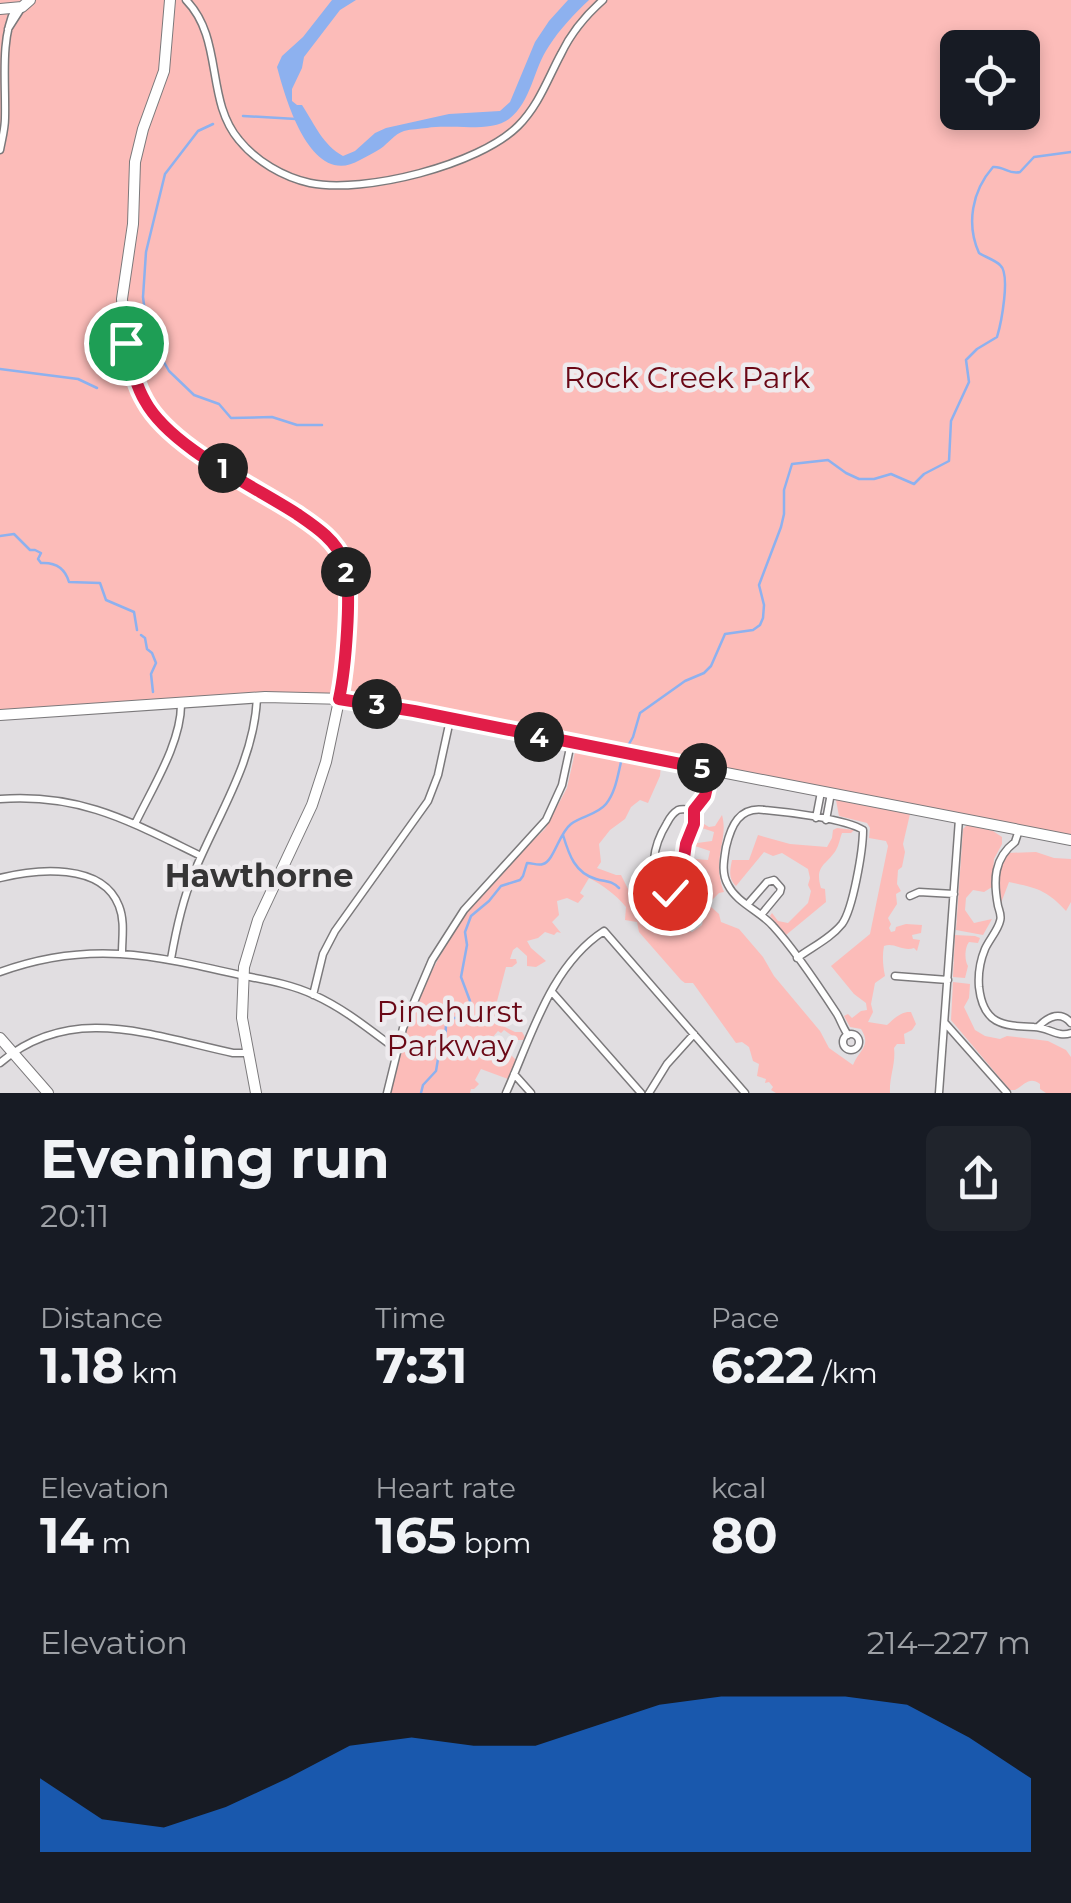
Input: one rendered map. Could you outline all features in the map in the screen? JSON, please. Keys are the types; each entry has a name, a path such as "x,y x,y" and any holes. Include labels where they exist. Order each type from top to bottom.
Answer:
{"street":[{"path":"256,1093 242,1018 243,975 255,926 318,790 326,762 339,699 348,592 345,566 338,551 316,526 187,446 165,428 145,401 128,352 122,299 133,224 135,162 164,72 168,3 187,1 203,22 221,102 235,136 251,154 274,169 307,182 349,185 424,173 511,132 531,111 572,35 603,0"},
{"path":"0,150 4,129 3,58 13,6"},
{"path":"171,959 184,901 244,764 257,698"},
{"path":"0,715 257,698 339,699 1071,840"},
{"path":"135,824 172,746 182,703"},
{"path":"313,995 323,954 335,931 428,801 438,776 450,718"},
{"path":"387,1093 414,998 448,932 546,820 562,785 572,743"},
{"path":"694,810 682,809 673,814 654,853 658,881 670,893 681,892 686,886 686,844 694,824 694,810 704,800 711,770"},
{"path":"816,818 826,792"},
{"path":"826,792 826,820"},
{"path":"0,800 60,800 106,812 201,856"},
{"path":"797,958 846,918 863,830 756,809 734,822 724,860 725,878 731,890 776,928 848,1035"},
{"path":"940,1093 959,819"},
{"path":"1006,828 1007,847"},
{"path":"1020,830 998,864 1001,919 980,966 982,1005 988,1015 1003,1024 1039,1026 1063,1036 1071,1033"},
{"path":"0,878 59,872 100,883 116,898 122,915 122,953"},
{"path":"747,905 767,882 778,882 780,892 761,916"},
{"path":"910,896 919,892 954,894"},
{"path":"506,1093 552,992 570,962 604,931 746,1093"},
{"path":"0,972 57,957 122,953 171,959 313,995 355,1018 397,1050"},
{"path":"894,976 948,980"},
{"path":"552,992 641,1093"},
{"path":"1039,1026 1051,1016 1066,1018 1071,1024"},
{"path":"945,1022 1007,1093"},
{"path":"0,1063 45,1035 94,1027 248,1053"},
{"path":"649,1093 667,1064 694,1034"},
{"path":"0,1038 48,1093"},
{"path":"514,1074 531,1093"}],"green space":[{"name":"Rock Creek Park","path":"0,0 1071,0 1071,837 701,765 661,765 648,803 640,800 631,807 625,819 599,844 601,862 597,868 621,875 635,903 647,905 659,917 675,920 692,932 702,925 705,910 702,905 686,901 686,897 705,899 705,890 693,885 693,880 705,879 707,871 688,865 687,860 691,855 708,860 710,851 695,846 712,841 714,832 702,828 699,821 715,826 722,815 719,870 724,892 710,906 721,922 739,929 763,957 829,1048 853,1065 865,1040 861,1029 850,1027 844,1016 852,1018 867,1010 866,1003 831,966 870,934 888,846 886,841 869,838 867,823 839,816 836,800 910,814 902,867 898,870 901,891 896,894 897,904 888,918 891,932 906,924 922,925 921,933 912,935 920,940 917,951 884,946 885,976 875,983 873,1012 868,1022 887,1025 901,1014 911,1012 916,1024 904,1034 905,1044 894,1048 890,1093 771,1090 773,1087 765,1083 766,1079 757,1076 759,1064 753,1061 749,1047 736,1043 693,983 681,980 639,932 637,922 625,920 626,907 622,902 589,878 578,903 567,898 557,901 559,915 552,922 561,933 545,932 527,941 546,961 536,967 527,966 527,956 517,947 510,959 517,963 506,967 496,1005 507,1004 510,1014 502,1016 499,1024 522,1032 525,1037 518,1040 504,1030 492,1038 499,1050 516,1060 508,1079 481,1069 475,1080 479,1084 470,1093 389,1093 405,1030 457,924 511,861 545,829 567,788 576,748 358,697 308,692 0,711"},
{"path":"967,825 1002,837 994,859 992,887 984,892 973,890 966,898 965,910 974,923 992,919 983,935 956,930 963,829"},
{"path":"837,828 854,830 842,833 836,850 820,870 826,902 786,935 770,916 772,913 778,921 788,923 808,903 808,869 782,853 773,856 764,852 736,886 730,871 732,860 749,860 758,835 790,844 827,847"},
{"path":"1036,852 1071,859 1071,902 1066,911 1041,891 1009,882 1001,903 998,876 1006,853"},
{"path":"955,935 980,938 967,947 965,978 953,977"},
{"path":"953,982 970,984 964,1007 975,1030 1000,1039 1007,1036 1048,1041 1066,1050 1071,1057 1071,1093 1046,1093 1033,1081 1010,1090 951,1020"}],"water":[{"path":"332,0 356,0 340,10 304,57 292,89 292,101 302,105 325,140 343,156 386,128 449,114 500,111 510,102 535,42 549,21 568,0 589,0 549,46 528,94 509,119 492,126 404,131 375,152 343,166 328,162 304,137 277,67 282,56 303,37"}],"waterway":[{"path":"243,116 296,119"},
{"path":"213,124 198,131 165,174 146,252 143,297 153,343 169,371 194,395 219,404 231,418 272,417 297,425 322,425"},
{"path":"625,751 640,713 685,681 704,673 725,634 753,630 760,625 764,605 759,585 781,527 784,490 792,464 828,460 859,479 891,474 914,484 949,461 951,421 969,382 966,360 997,337 1004,299 1003,270 979,253 975,242 972,219 980,186 993,167 1020,172 1034,157 1071,152"},
{"path":"0,369 78,379 97,388"},
{"path":"0,536 14,534 30,550 41,553 41,563 62,570 69,582 100,583 106,600 134,612 137,630"},
{"path":"141,635 156,663 151,674 153,692"},
{"path":"421,1093 436,1071 446,1025 470,1011 461,977 467,945 465,932 471,916 501,886 520,880 527,863 547,862 571,824 606,804 622,758"},
{"path":"563,835 578,868 619,888"}],"district":[{"name":"Hawthorne","path":"259,876"}],"route":[{"path":"126,343 141,394 165,428 187,446 316,526 338,551 345,566 348,592 339,699 711,770 705,796 694,810 694,824 686,844 686,886 681,892 670,893"}],"park label":[{"name":"Pinehurst Parkway","path":"450,1029"}]}
